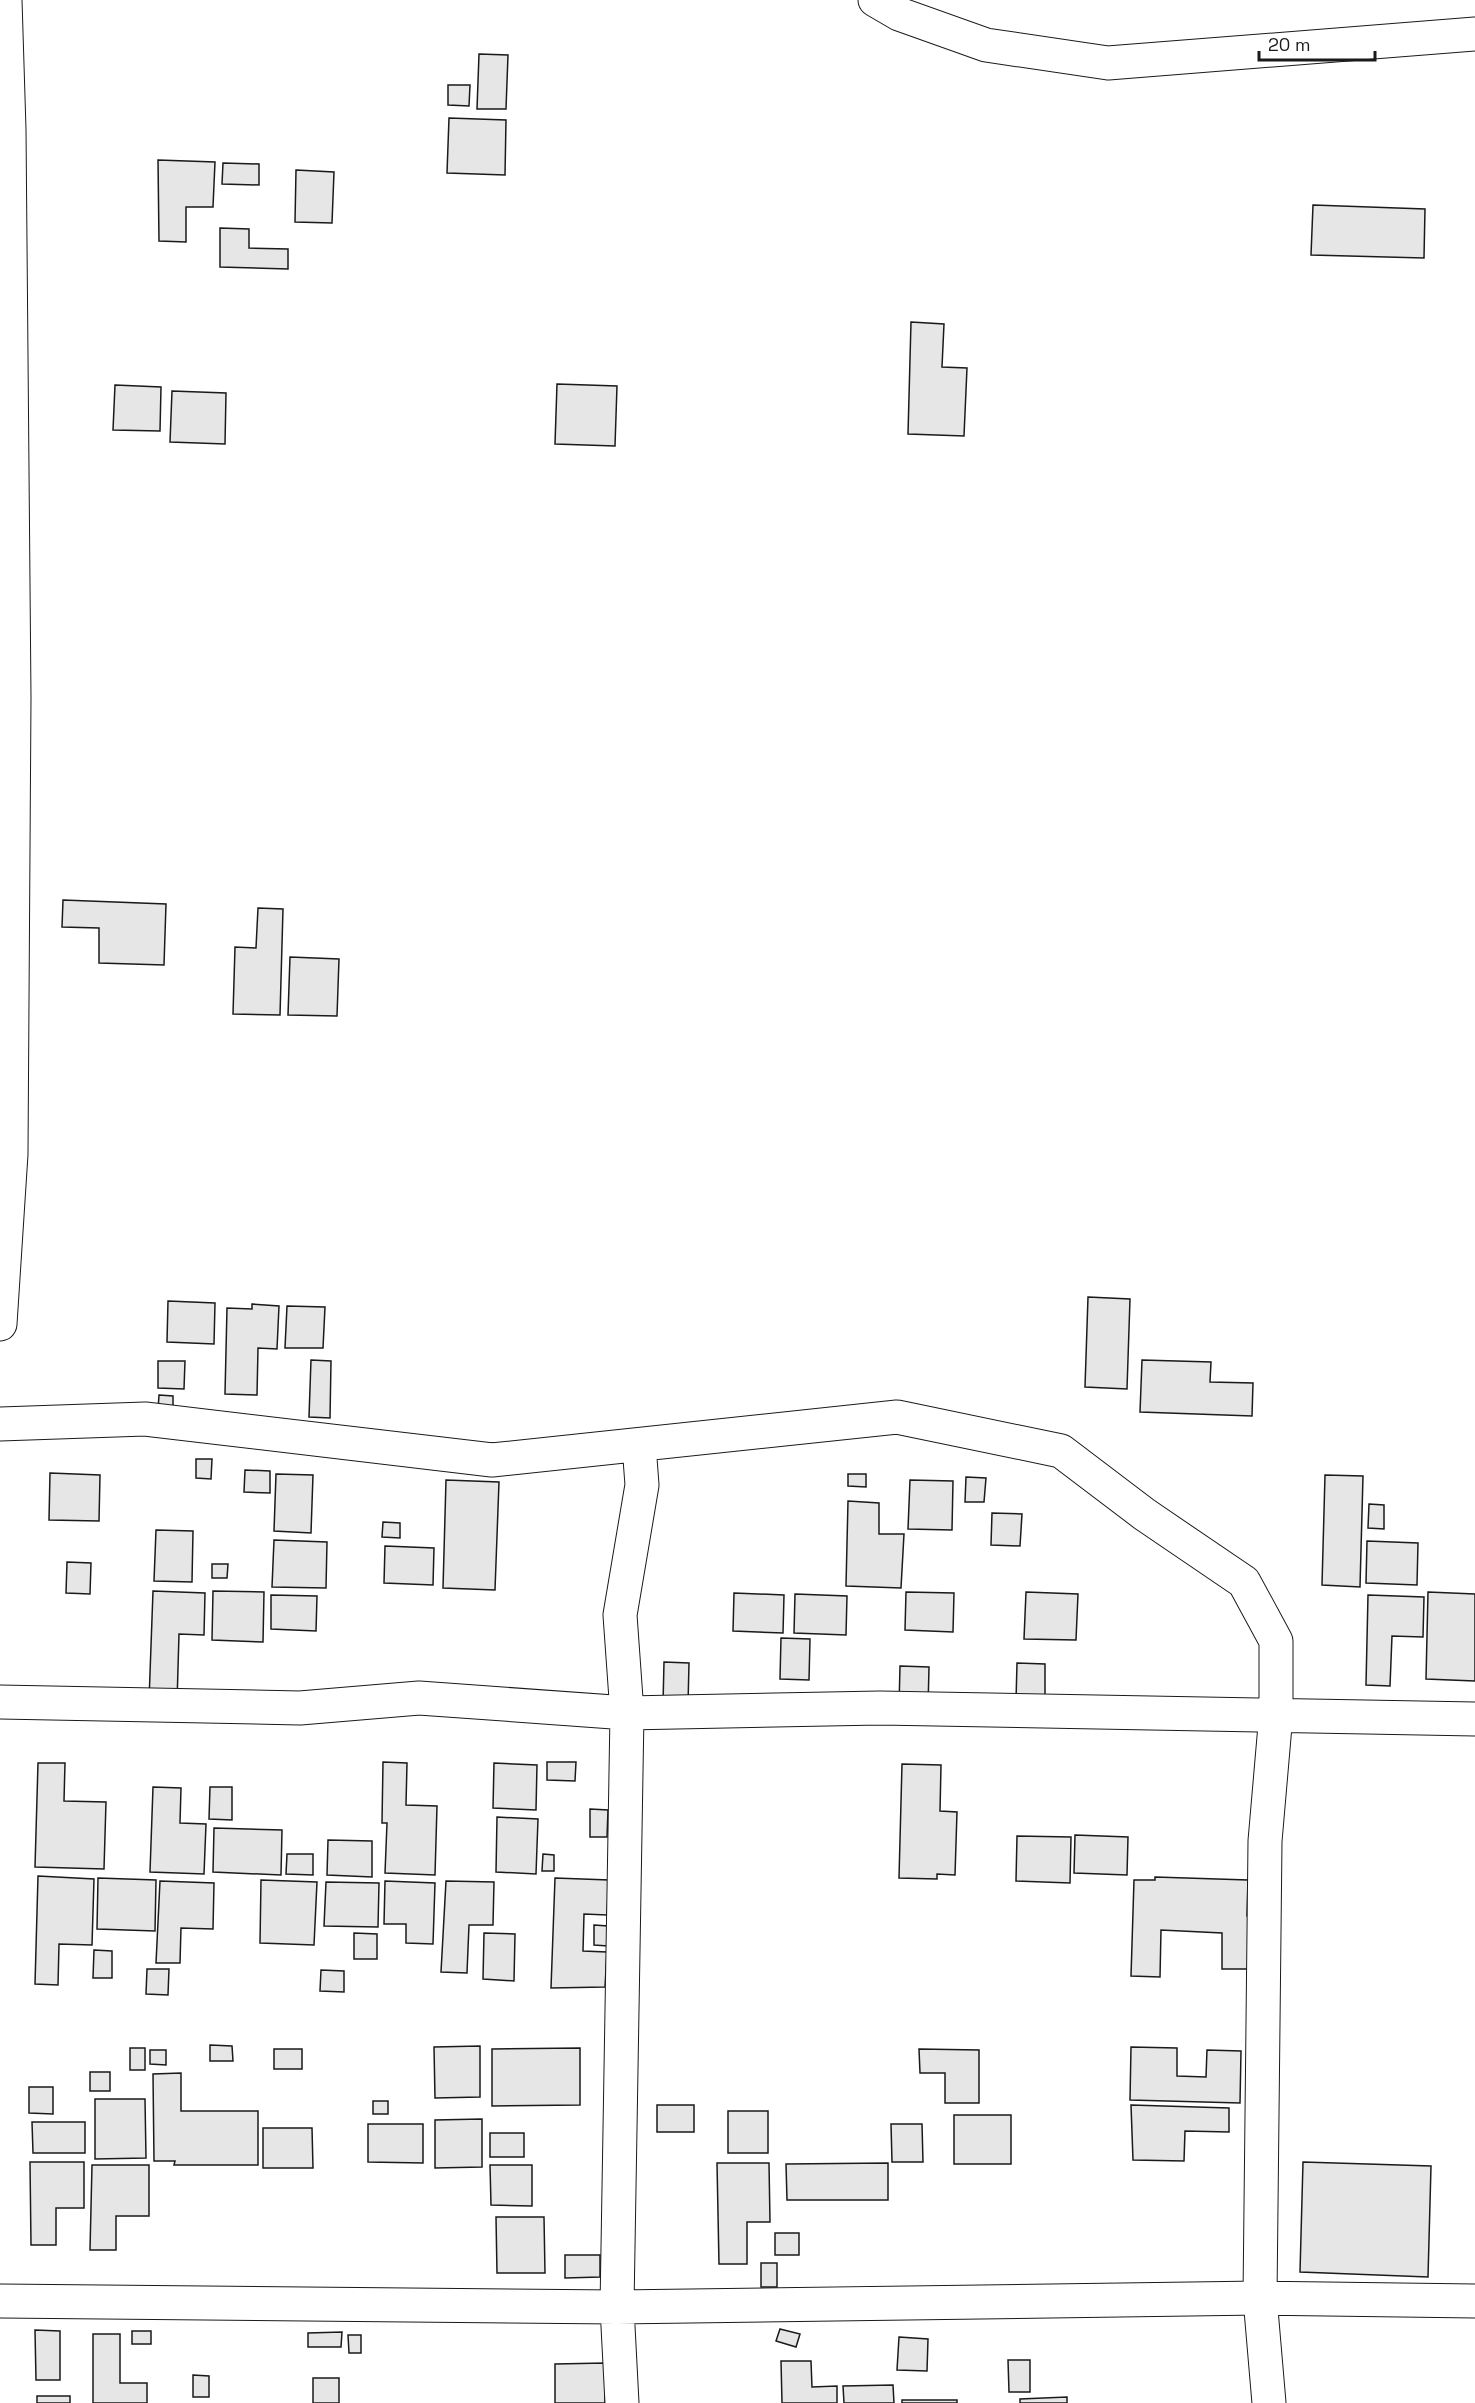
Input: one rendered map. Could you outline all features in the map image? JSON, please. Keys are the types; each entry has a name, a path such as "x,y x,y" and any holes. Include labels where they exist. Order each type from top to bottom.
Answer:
{"street":[{"path":"0,1324 14,697 9,141 5,0"},
{"path":"875,0 899,14 986,45 1108,63 1475,34"},
{"path":"0,1424 145,1419 492,1460 897,1417 1061,1451 1144,1514 1244,1582 1276,1641 1276,1714 1265,1841 1260,2298 1269,2403"},
{"path":"622,2403 617,2307 627,1713 620,1615 642,1485 639,1444"},
{"path":"0,1702 300,1708 419,1698 627,1713 880,1708 1475,1719"},
{"path":"0,2301 617,2307 1260,2298 1475,2301"}],"building":[{"path":"479,54 508,55 506,109 477,109"},
{"path":"448,85 470,85 469,106 448,105"},
{"path":"449,118 506,120 505,175 447,173"},
{"path":"158,160 215,162 213,207 186,207 186,242 159,241"},
{"path":"223,163 259,164 259,185 222,184"},
{"path":"296,170 334,172 332,223 295,222"},
{"path":"1313,205 1425,209 1424,258 1311,255"},
{"path":"220,228 249,229 249,248 288,249 288,269 220,267"},
{"path":"911,322 944,324 942,367 967,368 964,436 908,434"},
{"path":"557,384 617,386 615,446 555,444"},
{"path":"115,385 161,387 160,431 113,430"},
{"path":"172,391 226,393 225,444 170,442"},
{"path":"63,900 166,904 164,965 99,963 99,928 62,927"},
{"path":"258,908 283,909 280,1015 233,1014 235,947 256,948"},
{"path":"290,957 339,959 337,1016 288,1015"},
{"path":"1088,1297 1130,1299 1127,1389 1085,1387"},
{"path":"168,1301 215,1303 214,1344 167,1342"},
{"path":"252,1304 279,1306 277,1349 258,1348 257,1395 225,1394 227,1308 252,1309"},
{"path":"287,1306 325,1307 323,1348 285,1348"},
{"path":"311,1360 331,1361 330,1418 309,1417"},
{"path":"1142,1360 1211,1362 1210,1382 1253,1383 1252,1416 1140,1412"},
{"path":"158,1361 185,1361 184,1389 158,1388"},
{"path":"159,1395 173,1396 173,1410 158,1410"},
{"path":"196,1459 212,1459 211,1479 196,1478"},
{"path":"245,1470 270,1471 270,1493 244,1492"},
{"path":"50,1473 100,1475 99,1521 49,1520"},
{"path":"276,1474 313,1475 311,1533 274,1531"},
{"path":"848,1474 866,1474 866,1487 848,1486"},
{"path":"1325,1475 1363,1476 1360,1587 1322,1585"},
{"path":"966,1477 986,1478 984,1502 965,1502"},
{"path":"446,1480 499,1482 495,1590 443,1588"},
{"path":"910,1480 953,1481 952,1530 908,1529"},
{"path":"848,1501 879,1503 879,1534 904,1534 901,1588 846,1586"},
{"path":"1369,1504 1384,1505 1384,1529 1368,1528"},
{"path":"992,1513 1022,1514 1020,1546 991,1545"},
{"path":"383,1522 400,1523 400,1538 382,1537"},
{"path":"156,1530 193,1531 192,1582 154,1581"},
{"path":"274,1540 327,1542 326,1588 272,1587"},
{"path":"1367,1541 1418,1543 1417,1585 1366,1583"},
{"path":"385,1546 434,1548 433,1585 384,1583"},
{"path":"67,1562 91,1563 90,1594 66,1593"},
{"path":"212,1564 228,1564 227,1578 212,1578"},
{"path":"153,1591 205,1593 204,1635 179,1634 177,1703 149,1701"},
{"path":"213,1591 264,1592 263,1642 212,1640"},
{"path":"906,1592 954,1593 953,1632 905,1630"},
{"path":"1026,1592 1078,1594 1076,1640 1024,1639"},
{"path":"1428,1592 1475,1594 1475,1681 1426,1679"},
{"path":"734,1593 784,1595 783,1633 733,1631"},
{"path":"795,1594 847,1596 846,1635 794,1633"},
{"path":"271,1595 317,1596 316,1631 271,1629"},
{"path":"1368,1595 1424,1597 1423,1637 1392,1636 1390,1686 1366,1685"},
{"path":"781,1638 810,1639 809,1680 780,1679"},
{"path":"664,1662 689,1663 688,1705 663,1704"},
{"path":"1017,1663 1045,1664 1045,1702 1016,1701"},
{"path":"900,1666 929,1667 928,1708 899,1707"},
{"path":"383,1762 407,1763 406,1805 437,1806 435,1875 385,1873 387,1823 382,1823"},
{"path":"547,1762 576,1762 575,1781 547,1780"},
{"path":"38,1763 65,1763 64,1801 106,1802 104,1869 35,1867"},
{"path":"494,1763 537,1765 536,1810 493,1808"},
{"path":"902,1764 941,1765 940,1811 957,1812 955,1875 937,1874 937,1879 899,1878"},
{"path":"153,1787 181,1788 180,1823 206,1824 204,1874 150,1872"},
{"path":"210,1787 232,1787 232,1820 209,1819"},
{"path":"590,1809 608,1810 607,1837 590,1837"},
{"path":"497,1817 538,1819 536,1874 496,1872"},
{"path":"214,1828 282,1830 281,1875 213,1872"},
{"path":"1075,1835 1128,1837 1127,1875 1074,1873"},
{"path":"1017,1836 1071,1837 1070,1883 1016,1881"},
{"path":"328,1840 372,1841 372,1877 327,1875"},
{"path":"287,1854 313,1854 313,1875 286,1874"},
{"path":"543,1854 554,1855 554,1871 542,1871"},
{"path":"38,1876 94,1879 92,1945 59,1944 58,1985 35,1984"},
{"path":"1155,1877 1248,1880 1247,1916 1253,1916 1252,1969 1222,1969 1222,1933 1161,1930 1160,1977 1131,1976 1134,1880 1155,1880"},
{"path":"98,1878 156,1880 155,1931 97,1929"},
{"path":"555,1878 609,1880 607,1915 584,1914 583,1951 607,1952 605,1987 551,1988"},
{"path":"261,1880 317,1882 314,1945 260,1943"},
{"path":"160,1881 214,1883 213,1929 181,1928 180,1963 156,1963"},
{"path":"385,1881 435,1883 433,1944 406,1943 406,1924 384,1924"},
{"path":"446,1881 494,1882 493,1925 469,1925 467,1973 441,1972"},
{"path":"326,1882 379,1883 378,1927 324,1926"},
{"path":"594,1925 608,1926 608,1946 594,1945"},
{"path":"354,1933 377,1934 377,1959 354,1959"},
{"path":"484,1933 515,1934 514,1981 483,1979"},
{"path":"94,1950 112,1951 112,1978 93,1978"},
{"path":"147,1969 169,1969 168,1995 146,1994"},
{"path":"321,1970 344,1971 344,1992 320,1991"},
{"path":"210,2045 232,2046 233,2061 210,2061"},
{"path":"480,2046 480,2097 435,2098 434,2047"},
{"path":"1131,2047 1177,2048 1177,2076 1206,2077 1207,2050 1241,2051 1240,2103 1130,2100"},
{"path":"130,2048 145,2048 145,2070 130,2070"},
{"path":"580,2048 580,2105 492,2106 492,2049"},
{"path":"274,2049 302,2049 302,2069 274,2069"},
{"path":"919,2049 979,2050 979,2103 945,2103 945,2073 920,2073"},
{"path":"150,2050 166,2050 166,2065 150,2064"},
{"path":"90,2072 110,2072 110,2091 90,2091"},
{"path":"181,2073 181,2111 258,2111 258,2165 174,2165 175,2161 154,2161 153,2074"},
{"path":"29,2087 53,2087 53,2114 29,2113"},
{"path":"95,2099 145,2099 146,2158 95,2159"},
{"path":"373,2101 388,2101 388,2114 373,2114"},
{"path":"657,2105 694,2105 694,2132 657,2132"},
{"path":"1131,2105 1229,2108 1229,2132 1185,2131 1184,2161 1133,2160"},
{"path":"728,2111 768,2111 768,2153 728,2153"},
{"path":"954,2115 1011,2115 1011,2164 954,2164"},
{"path":"482,2119 482,2167 435,2168 435,2120"},
{"path":"32,2122 85,2122 85,2153 33,2153"},
{"path":"368,2124 423,2124 423,2163 368,2162"},
{"path":"891,2124 922,2124 923,2162 892,2162"},
{"path":"263,2128 312,2128 313,2168 263,2168"},
{"path":"490,2133 524,2133 524,2157 490,2157"},
{"path":"30,2162 84,2162 84,2208 56,2208 56,2245 31,2245"},
{"path":"1303,2162 1431,2166 1428,2277 1300,2272"},
{"path":"717,2163 769,2163 770,2222 747,2222 747,2264 719,2264"},
{"path":"888,2163 888,2200 787,2200 786,2164"},
{"path":"92,2165 149,2165 149,2216 116,2216 116,2250 90,2250"},
{"path":"490,2165 532,2165 532,2206 491,2205"},
{"path":"496,2217 544,2217 545,2273 497,2273"},
{"path":"775,2233 799,2233 799,2255 775,2255"},
{"path":"565,2255 600,2255 600,2277 565,2278"},
{"path":"761,2263 777,2263 777,2287 761,2287"},
{"path":"780,2329 800,2334 796,2347 776,2341"},
{"path":"35,2330 60,2331 60,2380 36,2380"},
{"path":"132,2331 151,2331 151,2344 132,2344"},
{"path":"342,2332 341,2347 308,2347 308,2333"},
{"path":"93,2334 120,2334 120,2383 147,2383 147,2403 93,2403"},
{"path":"348,2335 361,2335 361,2353 349,2353"},
{"path":"899,2337 928,2339 927,2371 897,2370"},
{"path":"1008,2360 1030,2360 1030,2392 1009,2392"},
{"path":"781,2361 811,2361 812,2387 837,2386 837,2403 782,2403"},
{"path":"605,2363 605,2403 555,2403 555,2364"},
{"path":"193,2375 209,2376 209,2397 193,2397"},
{"path":"313,2378 339,2378 339,2403 313,2403"},
{"path":"893,2385 894,2403 844,2403 843,2386"},
{"path":"37,2396 70,2396 70,2403 37,2403"},
{"path":"1067,2397 1067,2403 1020,2403 1020,2399"},
{"path":"902,2400 957,2400 957,2403 902,2403"}]}
